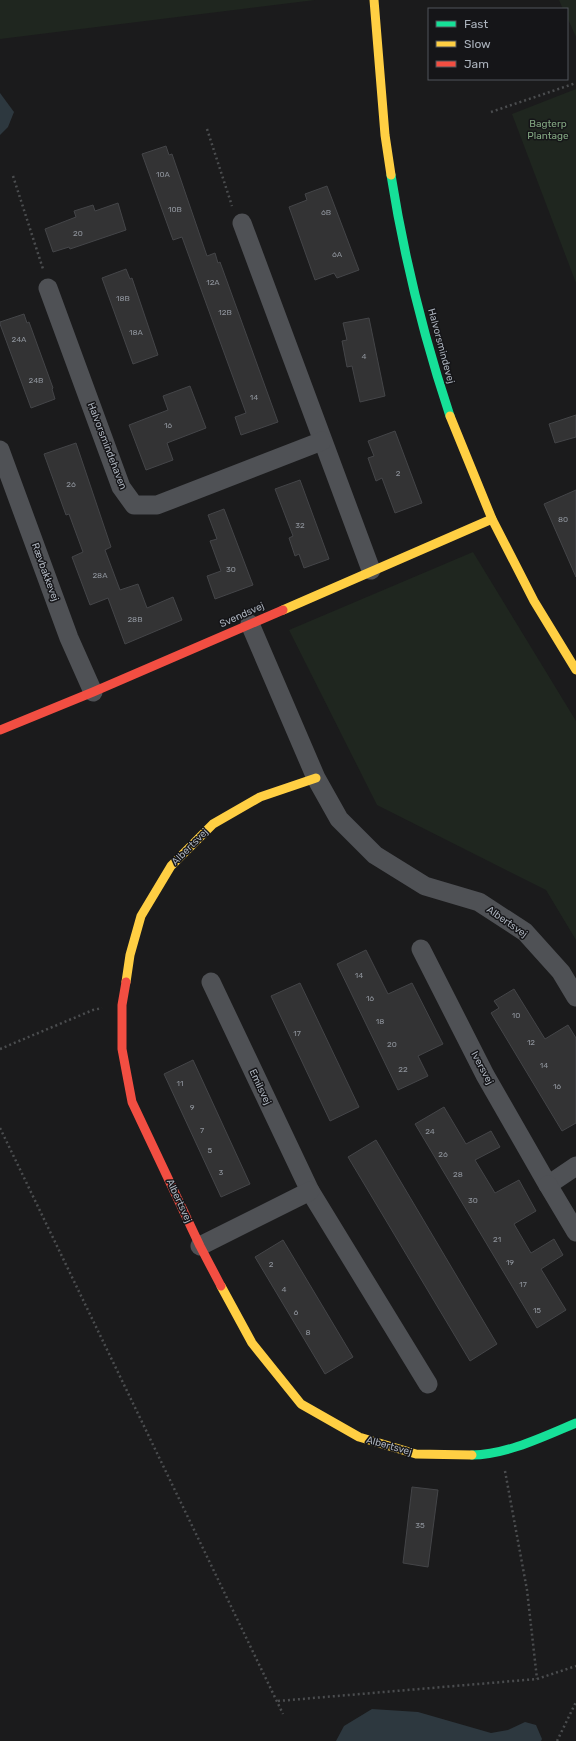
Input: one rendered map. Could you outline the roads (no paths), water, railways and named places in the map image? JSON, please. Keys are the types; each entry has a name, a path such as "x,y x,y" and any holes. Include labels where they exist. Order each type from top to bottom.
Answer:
{"street":[{"name":"Halvorsmindevej","path":"374,0 385,135 400,231 434,367 453,425 492,519 534,601 576,670"},
{"path":"242,223 371,570"},
{"name":"Halvorsmindehaven","path":"48,288 121,487 134,505 157,505 322,441"},
{"name":"Rævbakkevej","path":"0,450 69,638 93,692"},
{"name":"Svendsvej","path":"0,730 93,692 371,570 492,519"},
{"name":"Albertsvej","path":"250,624 316,778 339,819 374,855 425,886 479,902 525,932 562,972 576,997"},
{"name":"Albertsvej","path":"316,778 260,797 213,824 171,866 141,916 130,955 122,1005 122,1049 132,1102 200,1246 252,1342 301,1404 359,1437 416,1454 475,1455 501,1451 539,1439 576,1422"},
{"name":"Iversvej","path":"421,949 485,1075 576,1232"},
{"name":"Emilsvej","path":"211,982 310,1191 428,1384"},
{"path":"548,1184 576,1166"},
{"path":"200,1246 310,1191"}],"park label":[{"name":"Bagterp Plantage","path":"548,130"}]}
